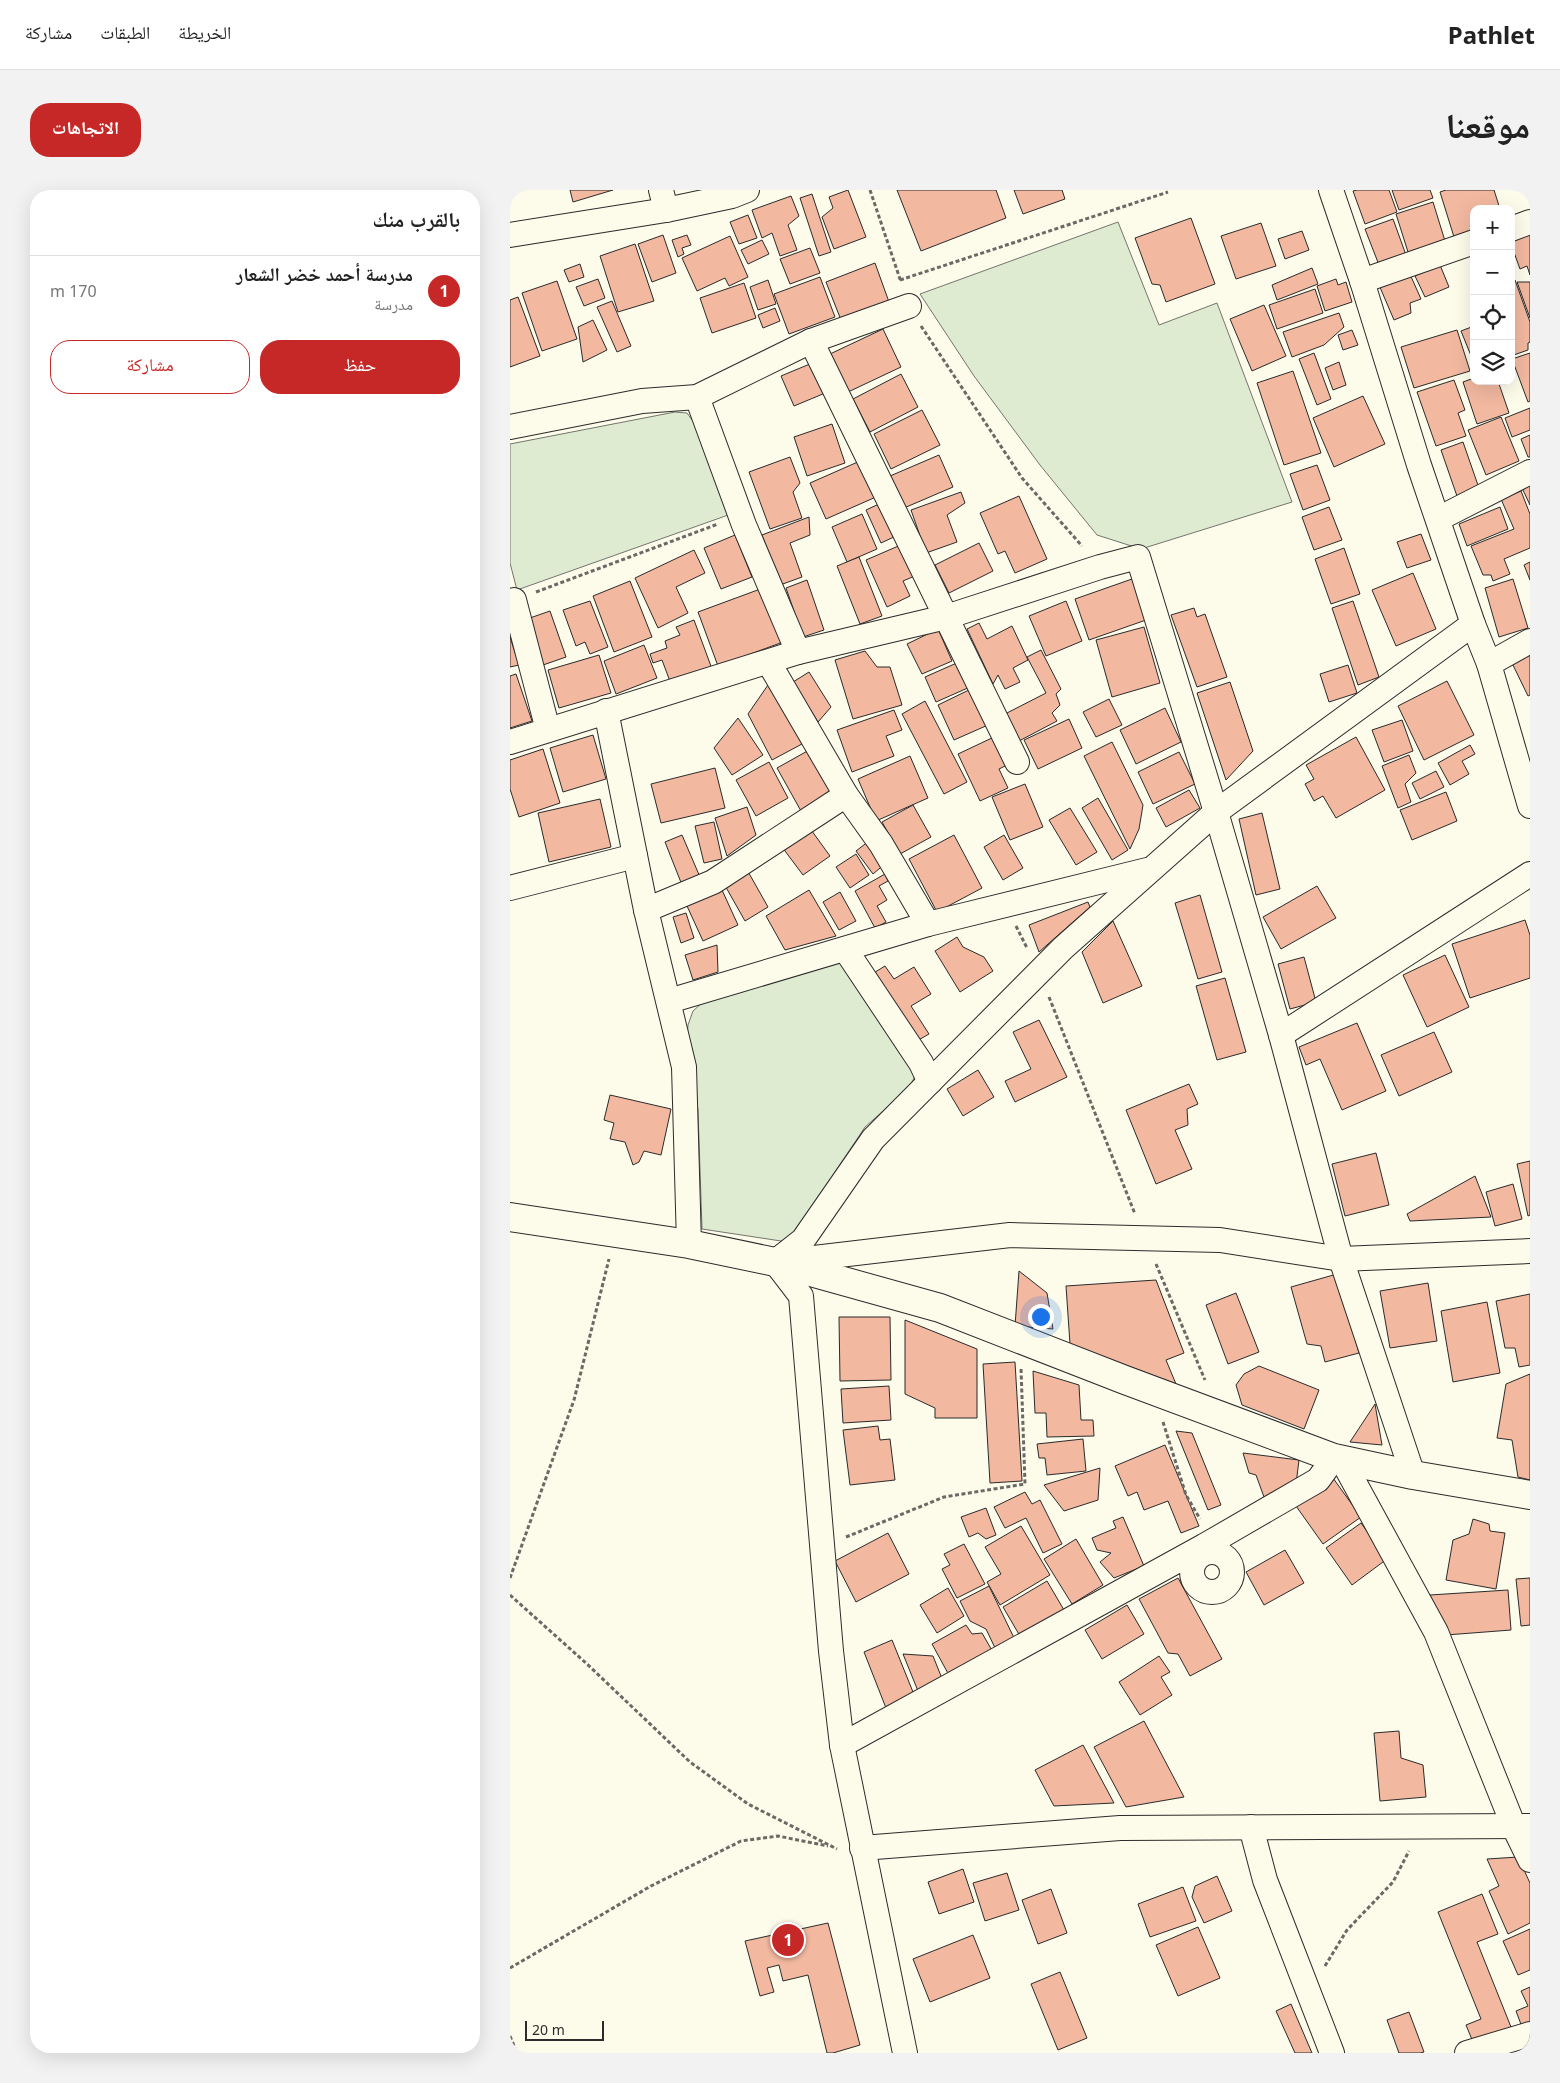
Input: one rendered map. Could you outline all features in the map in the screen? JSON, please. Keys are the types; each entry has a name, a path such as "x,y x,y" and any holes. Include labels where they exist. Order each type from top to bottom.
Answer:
{"street":[{"path":"510,235 664,200 732,196 747,190"},
{"path":"1331,190 1438,519 1488,664 1530,806"},
{"path":"1515,228 1530,222"},
{"path":"1362,281 1470,243"},
{"path":"510,427 642,401 697,397 811,341 909,306"},
{"path":"811,341 1017,762"},
{"path":"697,397 741,516 798,652"},
{"path":"1438,519 1530,472"},
{"path":"510,742 769,663 798,652 946,617 1100,567 1138,557 1216,812 1280,1035 1341,1259 1413,1475"},
{"path":"514,600 548,730"},
{"path":"775,1262 803,1240 874,1139 1039,972 1216,812 1473,624"},
{"path":"1488,664 1530,640"},
{"path":"769,663 846,795 881,844 928,924"},
{"path":"606,712 646,910 684,1067 689,1244"},
{"path":"646,910 713,882 846,795"},
{"path":"510,888 635,856"},
{"path":"669,1001 928,924 1151,870"},
{"path":"1280,1035 1530,874"},
{"path":"845,949 921,1063 930,1082"},
{"path":"510,1217 689,1244 719,1252 775,1262 940,1308 1338,1459 1413,1475 1530,1495"},
{"path":"775,1262 1010,1235 1220,1240 1341,1259 1530,1251"},
{"path":"775,1262 801,1296 831,1651 842,1745 905,2053"},
{"path":"842,1745 1208,1547 1318,1480 1338,1459"},
{"path":"1338,1459 1436,1632 1522,1827 1530,1860"},
{"path":"1251,1827 1265,1880 1332,2053"},
{"path":"862,1848 1120,1828 1522,1827"},
{"path":"1467,2053 1530,2034"}],"path":[{"path":"870,190 909,306 1022,478 1100,567"},
{"path":"900,280 1168,192"},
{"path":"514,600 741,516"},
{"path":"1006,906 1039,972 1145,1238 1220,1415"},
{"path":"510,1578 574,1400 616,1233"},
{"path":"822,1547 944,1497 1025,1484 1020,1339"},
{"path":"1153,1390 1186,1494 1208,1547"},
{"path":"510,1596 587,1664 690,1762 748,1804 836,1849 862,1848"},
{"path":"1308,1992 1347,1930 1392,1882 1422,1827"},
{"path":"510,1968 651,1886 741,1841 778,1836 832,1847"},
{"path":"510,2036 517,2053"}],"green space":[{"path":"1118,222 1159,325 1217,303 1292,502 1141,549 1097,535 1040,465 974,376 920,294"},
{"path":"675,412 687,413 695,424 731,514 517,590 510,563 510,444"},
{"path":"844,961 916,1074 909,1088 865,1127 835,1172 804,1226 794,1236 781,1241 702,1229 698,1110 687,1040 688,1025 693,1011 703,1002"}],"building":[{"path":"570,190 613,190 573,202"},
{"path":"848,190 866,237 834,249 822,217 833,208 829,197"},
{"path":"897,190 996,190 1006,218 921,251"},
{"path":"1014,190 1062,190 1065,199 1023,214"},
{"path":"1389,190 1397,212 1365,224 1353,191"},
{"path":"1392,190 1430,190 1433,198 1399,210"},
{"path":"1446,190 1494,190 1499,205 1470,205 1470,232 1454,237 1440,192"},
{"path":"812,194 831,252 819,256 800,198"},
{"path":"791,196 799,216 788,225 797,250 780,256 772,233 762,238 752,210"},
{"path":"1433,202 1445,241 1408,252 1396,214"},
{"path":"748,215 757,238 739,244 730,222"},
{"path":"1191,218 1215,284 1166,302 1160,285 1152,284 1135,238"},
{"path":"1393,219 1406,255 1379,265 1365,229"},
{"path":"1261,223 1276,266 1236,279 1221,236"},
{"path":"1302,231 1309,250 1285,259 1278,239"},
{"path":"1530,231 1530,275 1527,266 1520,269 1515,255 1515,237"},
{"path":"663,235 676,273 652,282 638,244"},
{"path":"687,235 691,245 682,248 684,254 678,257 672,240"},
{"path":"730,236 748,277 729,286 725,278 697,291 682,258"},
{"path":"762,240 769,254 748,264 741,250"},
{"path":"635,244 654,301 618,312 600,256"},
{"path":"810,248 820,273 790,284 780,259"},
{"path":"875,263 889,302 841,320 826,282"},
{"path":"580,264 584,277 569,282 564,270"},
{"path":"1440,265 1449,287 1425,297 1415,276"},
{"path":"1312,268 1318,284 1277,300 1272,285"},
{"path":"1409,272 1421,299 1410,303 1411,313 1394,320 1379,285"},
{"path":"820,277 835,317 789,334 774,294"},
{"path":"598,279 605,298 584,306 576,287"},
{"path":"1336,279 1338,285 1346,282 1352,302 1325,311 1317,286"},
{"path":"768,280 776,304 758,310 750,287"},
{"path":"1515,280 1530,322 1528,350 1515,355"},
{"path":"557,281 577,339 542,351 522,293"},
{"path":"1517,282 1530,282 1530,318"},
{"path":"744,283 756,318 712,333 700,298"},
{"path":"1315,289 1323,313 1277,329 1269,305"},
{"path":"518,297 540,356 510,367 510,300"},
{"path":"612,301 631,346 617,352 597,307"},
{"path":"1264,305 1286,356 1252,371 1230,319"},
{"path":"775,308 780,321 763,328 758,315"},
{"path":"1339,313 1344,327 1324,345 1292,357 1283,332"},
{"path":"593,320 607,350 583,362 578,327"},
{"path":"1470,328 1470,353 1461,331"},
{"path":"883,329 901,367 848,392 830,354"},
{"path":"1352,330 1358,345 1343,350 1338,335"},
{"path":"1457,330 1470,371 1414,388 1401,347"},
{"path":"1314,353 1331,399 1317,405 1299,359"},
{"path":"1530,353 1530,401 1528,402 1515,367 1515,358"},
{"path":"817,361 830,391 794,406 781,376"},
{"path":"1339,362 1346,385 1333,390 1325,368"},
{"path":"1293,371 1321,453 1284,465 1257,383"},
{"path":"901,374 918,407 870,432 853,399"},
{"path":"1470,379 1470,385 1499,385 1509,413 1477,424 1463,382"},
{"path":"1454,380 1465,410 1458,413 1466,436 1436,446 1417,392"},
{"path":"1363,396 1385,444 1334,467 1313,418"},
{"path":"1530,408 1530,430 1512,437 1505,418"},
{"path":"922,410 940,445 891,469 874,434"},
{"path":"1501,417 1519,461 1486,475 1468,430"},
{"path":"832,424 845,463 807,476 794,437"},
{"path":"1530,435 1530,457 1528,457 1521,439"},
{"path":"1463,442 1480,491 1458,499 1441,450"},
{"path":"939,455 953,487 904,508 890,476"},
{"path":"790,457 800,483 793,492 802,518 770,529 749,472"},
{"path":"860,461 876,497 826,519 810,483"},
{"path":"1317,465 1330,500 1303,510 1290,474"},
{"path":"1530,484 1530,505 1522,488"},
{"path":"1521,491 1530,514 1530,548 1504,559 1510,574 1493,581 1491,575 1483,575 1471,546 1514,529 1501,499"},
{"path":"961,492 965,503 947,515 957,542 926,553 911,510"},
{"path":"1019,496 1047,559 1015,573 1005,551 998,554 980,513"},
{"path":"881,503 896,536 881,543 866,510"},
{"path":"1329,507 1342,540 1314,550 1302,517"},
{"path":"1500,507 1508,529 1467,546 1459,524"},
{"path":"862,514 877,549 847,562 832,527"},
{"path":"809,517 810,535 790,543 802,577 780,585 762,535"},
{"path":"1421,534 1431,560 1407,568 1397,542"},
{"path":"735,535 752,577 721,589 704,548"},
{"path":"979,543 993,571 949,593 935,565"},
{"path":"903,544 917,575 903,581 910,596 887,607 866,560"},
{"path":"1344,548 1360,594 1331,604 1315,559"},
{"path":"694,550 705,573 676,587 688,613 658,628 635,578"},
{"path":"859,557 882,616 860,624 837,566"},
{"path":"1530,562 1530,580 1524,565"},
{"path":"1413,573 1436,629 1396,646 1372,590"},
{"path":"1132,579 1146,620 1089,640 1075,599"},
{"path":"1513,579 1528,628 1499,637 1485,588"},
{"path":"807,580 824,630 803,637 786,588"},
{"path":"630,581 652,637 614,652 593,596"},
{"path":"763,588 783,642 718,666 698,612"},
{"path":"590,601 608,647 590,654 585,642 576,646 563,610"},
{"path":"1066,601 1082,641 1046,656 1029,616"},
{"path":"1353,601 1379,677 1358,685 1332,608"},
{"path":"1194,608 1197,617 1205,614 1227,677 1197,687 1171,615"},
{"path":"550,611 566,657 543,665 527,619"},
{"path":"694,620 712,669 671,684 662,660 653,663 650,654 667,648 665,641 680,635 676,627"},
{"path":"979,623 987,639 1012,626 1028,660 1013,668 1020,682 1005,689 998,675 993,684 967,629"},
{"path":"1144,627 1160,683 1112,697 1096,640"},
{"path":"938,629 952,661 922,674 907,644"},
{"path":"510,637 519,665 510,667"},
{"path":"644,645 657,678 616,694 604,661"},
{"path":"1041,650 1061,689 1056,694 1060,705 1052,713 1057,721 1019,741 1005,714 1046,693 1027,657"},
{"path":"865,651 877,667 890,667 902,705 853,719 835,660"},
{"path":"599,655 611,693 559,708 548,670"},
{"path":"1530,655 1530,695 1528,696 1512,663"},
{"path":"959,662 970,687 936,702 925,677"},
{"path":"1348,665 1357,693 1329,702 1320,674"},
{"path":"809,672 831,707 818,722 793,682"},
{"path":"516,674 532,721 510,728 510,676"},
{"path":"1447,681 1474,735 1424,760 1398,706"},
{"path":"770,682 802,744 772,760 748,714"},
{"path":"1230,682 1253,751 1226,780 1197,693"},
{"path":"971,689 988,725 954,740 938,705"},
{"path":"1109,699 1122,725 1096,737 1083,712"},
{"path":"925,701 967,782 944,794 902,714"},
{"path":"1165,708 1181,742 1136,764 1120,730"},
{"path":"894,710 902,730 886,736 894,756 852,772 837,730"},
{"path":"738,718 763,755 732,775 714,748"},
{"path":"1069,719 1082,748 1038,769 1024,740"},
{"path":"1402,720 1413,751 1384,762 1372,730"},
{"path":"593,735 606,779 563,792 550,748"},
{"path":"994,737 1007,765 999,769 1008,788 980,801 958,754"},
{"path":"1356,737 1385,790 1336,818 1323,796 1314,801 1305,784 1314,779 1306,765"},
{"path":"1112,742 1143,805 1139,829 1130,849 1084,756"},
{"path":"1470,745 1475,754 1462,761 1469,774 1450,785 1438,763"},
{"path":"543,749 560,803 519,817 510,789 510,760"},
{"path":"811,749 835,792 801,811 777,768"},
{"path":"1179,752 1195,784 1153,804 1138,772"},
{"path":"1409,755 1416,773 1405,784 1411,802 1398,808 1382,766"},
{"path":"910,756 928,798 876,821 858,779"},
{"path":"769,762 788,798 756,816 736,780"},
{"path":"715,768 725,808 661,823 651,784"},
{"path":"1436,771 1444,787 1420,799 1412,783"},
{"path":"1025,784 1043,827 1010,840 992,797"},
{"path":"1189,790 1200,808 1166,827 1156,808"},
{"path":"1446,792 1457,821 1412,840 1400,810"},
{"path":"1098,798 1128,850 1112,860 1082,808"},
{"path":"600,799 611,847 549,862 538,813"},
{"path":"913,805 931,837 900,854 882,822"},
{"path":"747,807 756,835 727,856 715,818"},
{"path":"1070,808 1097,852 1076,865 1049,820"},
{"path":"1262,813 1280,889 1256,895 1239,819"},
{"path":"714,822 722,859 704,863 695,826"},
{"path":"809,827 830,856 803,875 782,847"},
{"path":"682,835 700,877 682,885 665,842"},
{"path":"954,835 982,888 937,912 909,859"},
{"path":"1004,835 1023,868 1003,880 984,847"},
{"path":"869,841 886,863 873,874 856,851"},
{"path":"856,854 869,875 850,888 836,867"},
{"path":"746,868 768,907 745,921 723,882"},
{"path":"885,874 888,881 879,886 887,900 877,906 886,922 875,928 855,891"},
{"path":"1317,886 1336,918 1281,949 1263,917"},
{"path":"722,890 738,925 703,941 687,906"},
{"path":"809,890 836,936 785,950 766,916"},
{"path":"840,892 856,921 839,930 823,902"},
{"path":"1200,895 1222,972 1198,979 1175,903"},
{"path":"1088,902 1090,907 1039,952 1029,925"},
{"path":"686,913 694,938 681,943 673,917"},
{"path":"1525,920 1530,935 1530,978 1470,998 1452,944"},
{"path":"1113,921 1142,986 1103,1003 1082,952"},
{"path":"957,937 963,947 984,957 993,971 960,992 935,951"},
{"path":"717,945 718,972 693,980 685,955"},
{"path":"1445,955 1469,1007 1427,1027 1403,975"},
{"path":"1304,957 1316,1002 1290,1009 1278,964"},
{"path":"885,966 894,979 914,967 931,994 911,1006 929,1034 915,1042 872,974"},
{"path":"1225,978 1246,1052 1217,1060 1196,986"},
{"path":"1039,1020 1067,1077 1015,1102 1005,1081 1031,1069 1013,1032"},
{"path":"1357,1023 1386,1091 1342,1110 1320,1059 1306,1065 1299,1047"},
{"path":"1434,1032 1452,1072 1399,1096 1381,1055"},
{"path":"978,1070 994,1097 963,1116 947,1089"},
{"path":"1189,1084 1198,1104 1187,1109 1188,1125 1175,1130 1192,1169 1156,1184 1126,1110"},
{"path":"610,1095 671,1109 661,1155 644,1151 639,1162 633,1165 625,1142 610,1139 614,1123 604,1120"},
{"path":"1376,1153 1389,1205 1345,1216 1332,1164"},
{"path":"1530,1161 1530,1215 1528,1216 1517,1164"},
{"path":"1475,1176 1491,1217 1410,1221 1407,1214"},
{"path":"1513,1184 1522,1219 1495,1226 1486,1192"},
{"path":"1019,1271 1047,1293 1053,1329 1015,1326"},
{"path":"1337,1274 1359,1353 1325,1362 1321,1346 1307,1344 1291,1287"},
{"path":"1156,1280 1184,1353 1166,1360 1176,1384 1070,1344 1066,1286"},
{"path":"1428,1283 1437,1341 1390,1348 1380,1291"},
{"path":"1236,1293 1259,1352 1228,1364 1206,1305"},
{"path":"1530,1294 1530,1365 1519,1367 1515,1348 1505,1348 1496,1301"},
{"path":"1487,1302 1500,1373 1453,1382 1441,1311"},
{"path":"839,1317 890,1317 891,1380 840,1381"},
{"path":"905,1320 977,1349 977,1418 935,1418 935,1408 905,1394"},
{"path":"1015,1362 1022,1481 990,1483 983,1364"},
{"path":"1259,1366 1319,1390 1304,1429 1242,1405 1236,1385 1244,1374"},
{"path":"1033,1371 1079,1385 1081,1420 1093,1420 1094,1436 1047,1437 1046,1413 1035,1413"},
{"path":"1530,1374 1530,1480 1518,1477 1512,1440 1497,1438 1506,1384"},
{"path":"889,1386 891,1420 843,1423 841,1389"},
{"path":"1375,1404 1382,1445 1350,1442"},
{"path":"878,1426 880,1440 890,1439 895,1480 850,1485 843,1430"},
{"path":"1176,1431 1192,1433 1221,1505 1208,1510"},
{"path":"1083,1439 1086,1471 1047,1475 1045,1458 1039,1458 1037,1444"},
{"path":"1165,1445 1199,1526 1181,1533 1168,1501 1144,1510 1137,1492 1128,1496 1115,1466"},
{"path":"1243,1453 1299,1460 1296,1484 1264,1497 1256,1475 1249,1473"},
{"path":"1100,1468 1098,1500 1064,1511 1044,1485"},
{"path":"1333,1478 1361,1517 1323,1544 1296,1506"},
{"path":"1025,1492 1032,1504 1040,1500 1062,1544 1043,1553 1026,1518 1005,1528 994,1507"},
{"path":"986,1508 996,1535 986,1539 978,1533 969,1537 961,1517"},
{"path":"1123,1517 1144,1566 1114,1578 1100,1562 1111,1553 1097,1550 1092,1538 1116,1528 1113,1521"},
{"path":"1473,1519 1489,1524 1490,1531 1505,1533 1496,1589 1446,1580 1453,1540 1469,1534"},
{"path":"1361,1523 1387,1559 1352,1585 1326,1548"},
{"path":"1021,1526 1050,1575 1000,1605 987,1582 1001,1574 985,1547"},
{"path":"888,1533 909,1574 856,1602 835,1561"},
{"path":"1076,1539 1103,1585 1072,1604 1044,1559"},
{"path":"964,1544 985,1584 957,1598 942,1569 950,1565 944,1554"},
{"path":"1285,1550 1304,1583 1264,1605 1246,1572"},
{"path":"1178,1578 1222,1659 1190,1676 1178,1654 1168,1653 1139,1599"},
{"path":"1530,1578 1530,1625 1521,1626 1516,1579"},
{"path":"1047,1581 1064,1610 1020,1636 1003,1607"},
{"path":"989,1586 1015,1640 996,1650 986,1629 970,1621 960,1601"},
{"path":"948,1588 964,1616 937,1633 920,1605"},
{"path":"1508,1590 1511,1630 1446,1635 1430,1595"},
{"path":"1127,1605 1144,1634 1102,1659 1085,1630"},
{"path":"966,1625 972,1634 982,1633 994,1654 950,1677 932,1644"},
{"path":"892,1640 915,1697 886,1708 864,1652"},
{"path":"903,1654 933,1656 943,1681 918,1691"},
{"path":"1159,1656 1170,1672 1161,1677 1172,1695 1140,1715 1119,1682"},
{"path":"1144,1721 1184,1797 1126,1807 1094,1747"},
{"path":"1399,1731 1401,1758 1423,1765 1426,1797 1380,1801 1374,1733"},
{"path":"1083,1745 1114,1803 1054,1806 1035,1770"},
{"path":"1518,1857 1530,1883 1530,1923 1508,1934 1489,1891 1499,1886 1487,1859"},
{"path":"963,1869 974,1902 939,1914 928,1882"},
{"path":"1007,1873 1019,1910 985,1921 973,1883"},
{"path":"1217,1876 1232,1911 1204,1923 1192,1897 1195,1886"},
{"path":"1183,1887 1196,1921 1150,1937 1138,1904"},
{"path":"1051,1889 1067,1933 1038,1944 1022,1900"},
{"path":"1482,1894 1498,1934 1477,1942 1513,2032 1475,2047 1466,2025 1481,2019 1438,1912"},
{"path":"828,1923 860,2045 833,2053 827,2053 808,1975 783,1981 779,1965 767,1968 774,1992 760,1996 745,1941"},
{"path":"1198,1927 1220,1978 1178,1996 1156,1945"},
{"path":"1530,1929 1530,1970 1518,1975 1503,1941"},
{"path":"973,1935 990,1978 930,2002 913,1959"},
{"path":"1060,1972 1087,2038 1058,2050 1031,1984"},
{"path":"1530,1987 1530,2023 1522,2027 1516,2011 1528,2006 1521,1991"},
{"path":"1291,2004 1312,2053 1295,2053 1276,2011"},
{"path":"1409,2012 1424,2052 1399,2053 1387,2020"}],"place":[{"name":"مدرسة أحمد خضر الشعار","path":"788,1940"}]}
